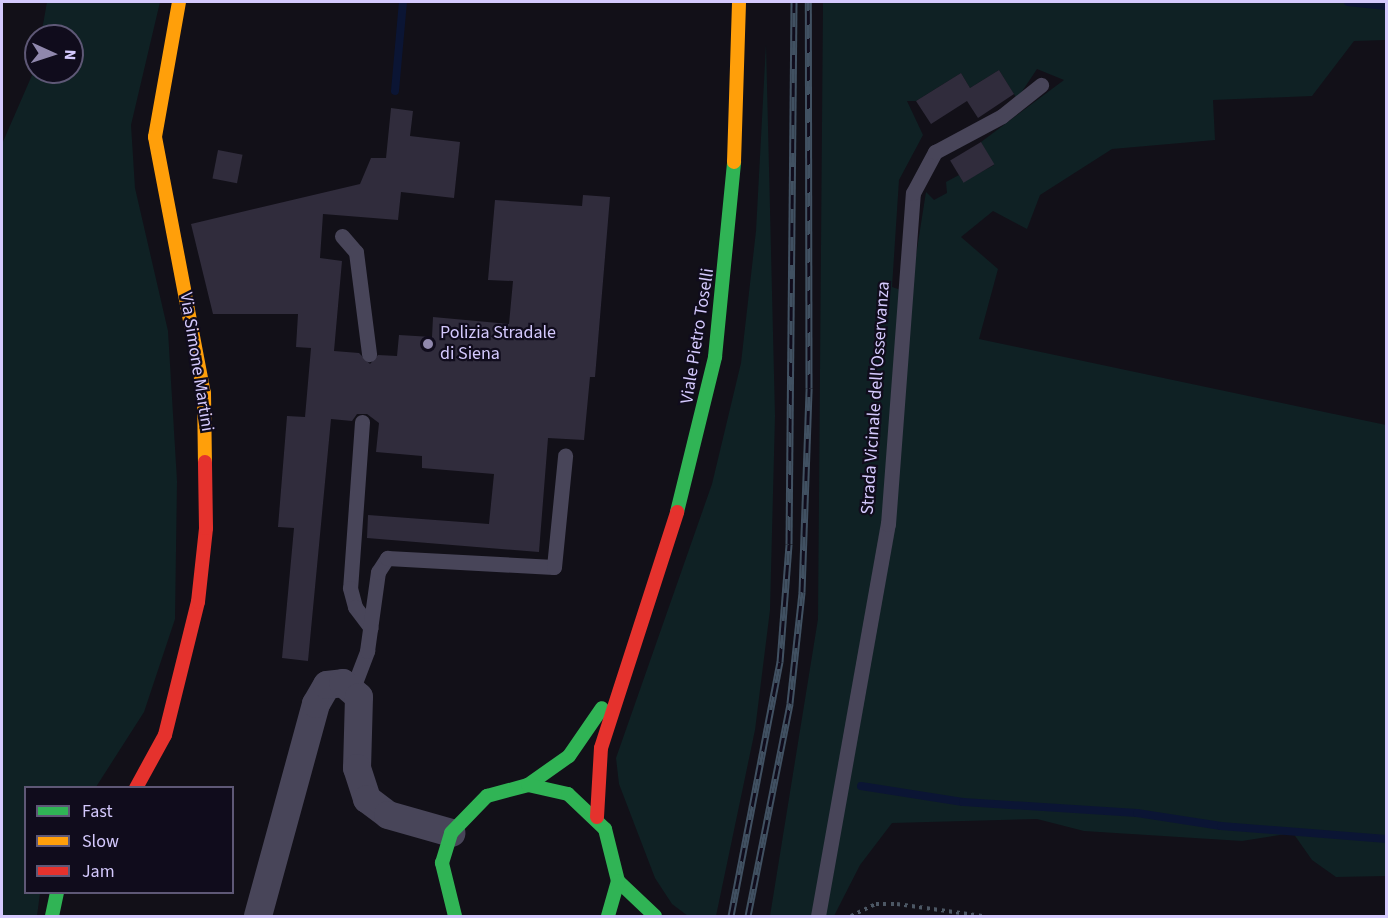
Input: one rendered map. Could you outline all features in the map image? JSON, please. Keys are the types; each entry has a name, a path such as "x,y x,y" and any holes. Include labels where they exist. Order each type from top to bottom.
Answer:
{"main road":[{"name":"Via Simone Martini","path":"137,786 165,735 181,682 198,602 206,528 204,393 155,137 179,2"},
{"name":"Viale Pietro Toselli","path":"597,817 601,748 685,487 717,346 736,175 739,2"},
{"name":"Viale Pietro Toselli","path":"455,916 442,863 451,833 487,796 528,785 577,747 627,665"},
{"name":"Viale Pietro Toselli","path":"528,785 568,794 597,817 611,840 618,881 608,916"},
{"path":"618,881 656,916"},
{"path":"52,916 57,894"}],"street":[{"path":"258,916 316,704 327,686 343,683 353,688 360,705 358,776 367,799 388,815 451,833"}],"lane":[{"name":"Strada Vicinale dell'Osservanza","path":"818,916 888,524 913,193 935,152 1002,116 1041,85"},
{"path":"342,236 356,252 369,354"},
{"path":"362,422 350,588 355,607 371,628"},
{"path":"353,688 371,628 378,572 390,556 554,567 565,456"}],"path":[{"path":"851,916 876,904 897,903 982,916"}],"shaded area":[{"path":"47,2 160,2 131,125 135,188 168,331 177,481 175,619 144,712 97,786 24,786 24,894 40,894 37,916 2,916 2,144 28,84 84,84 84,24 43,24"},
{"path":"823,2 1386,2 1386,40 1354,41 1312,96 1213,100 1215,140 1112,149 1040,195 1027,229 993,211 961,237 998,269 979,339 1386,425 1386,876 1336,877 1312,860 1293,833 1242,841 1084,831 1037,819 892,823 860,865 834,916 770,916 818,619","holes":["1037,69 1064,80 981,142 994,165 963,182 959,175 946,182 947,193 934,200 926,192 910,293 892,287 899,180 923,135 907,101 916,101 961,73 970,88 999,70 1017,99"]},
{"path":"766,44 775,416 770,610 755,730 716,916 688,916 672,904 655,878 619,784 616,758 712,484 741,363 756,231"}],"building":[{"path":"999,70 1014,94 978,118 967,101 931,124 916,101 961,73 970,88"},
{"path":"391,108 413,111 410,136 460,142 454,198 401,192 398,220 323,214 320,258 342,261 334,351 359,353 370,364 378,355 397,356 399,335 432,337 433,317 509,324 513,281 488,280 495,200 582,206 583,195 610,197 595,377 590,377 584,440 548,438 539,552 367,538 368,515 489,524 494,474 422,468 422,456 376,452 379,423 367,414 357,414 352,421 331,419 308,661 282,658 294,528 278,527 287,416 305,417 311,348 296,347 298,314 213,314 191,224 360,184 371,158 386,158"},
{"path":"981,142 994,164 964,183 950,161"},
{"path":"218,150 243,155 237,183 212,178"}],"waterway":[{"path":"395,91 403,2"},
{"path":"1348,2 1386,6"},
{"path":"861,786 963,802 1137,813 1221,826 1386,839"}],"railway":[{"path":"731,916 780,662 789,544 794,2"},
{"path":"748,916 790,703 802,592 809,388 808,2"}],"traffic: fast":[{"path":"677,512 715,357 734,162"},
{"path":"528,785 569,756 602,708"},
{"path":"455,916 442,863 451,833 487,796 528,785 568,794 605,829 618,881 608,916"},
{"path":"618,881 655,916"},
{"path":"52,916 57,894"}],"traffic: slow":[{"path":"179,2 155,137 204,393 205,462"},
{"path":"734,162 739,2"}],"traffic: jam":[{"path":"137,786 165,735 198,602 206,528 205,462"},
{"path":"597,817 601,748 677,512"}],"place":[{"name":"Polizia Stradale di Siena","path":"428,344"}]}
